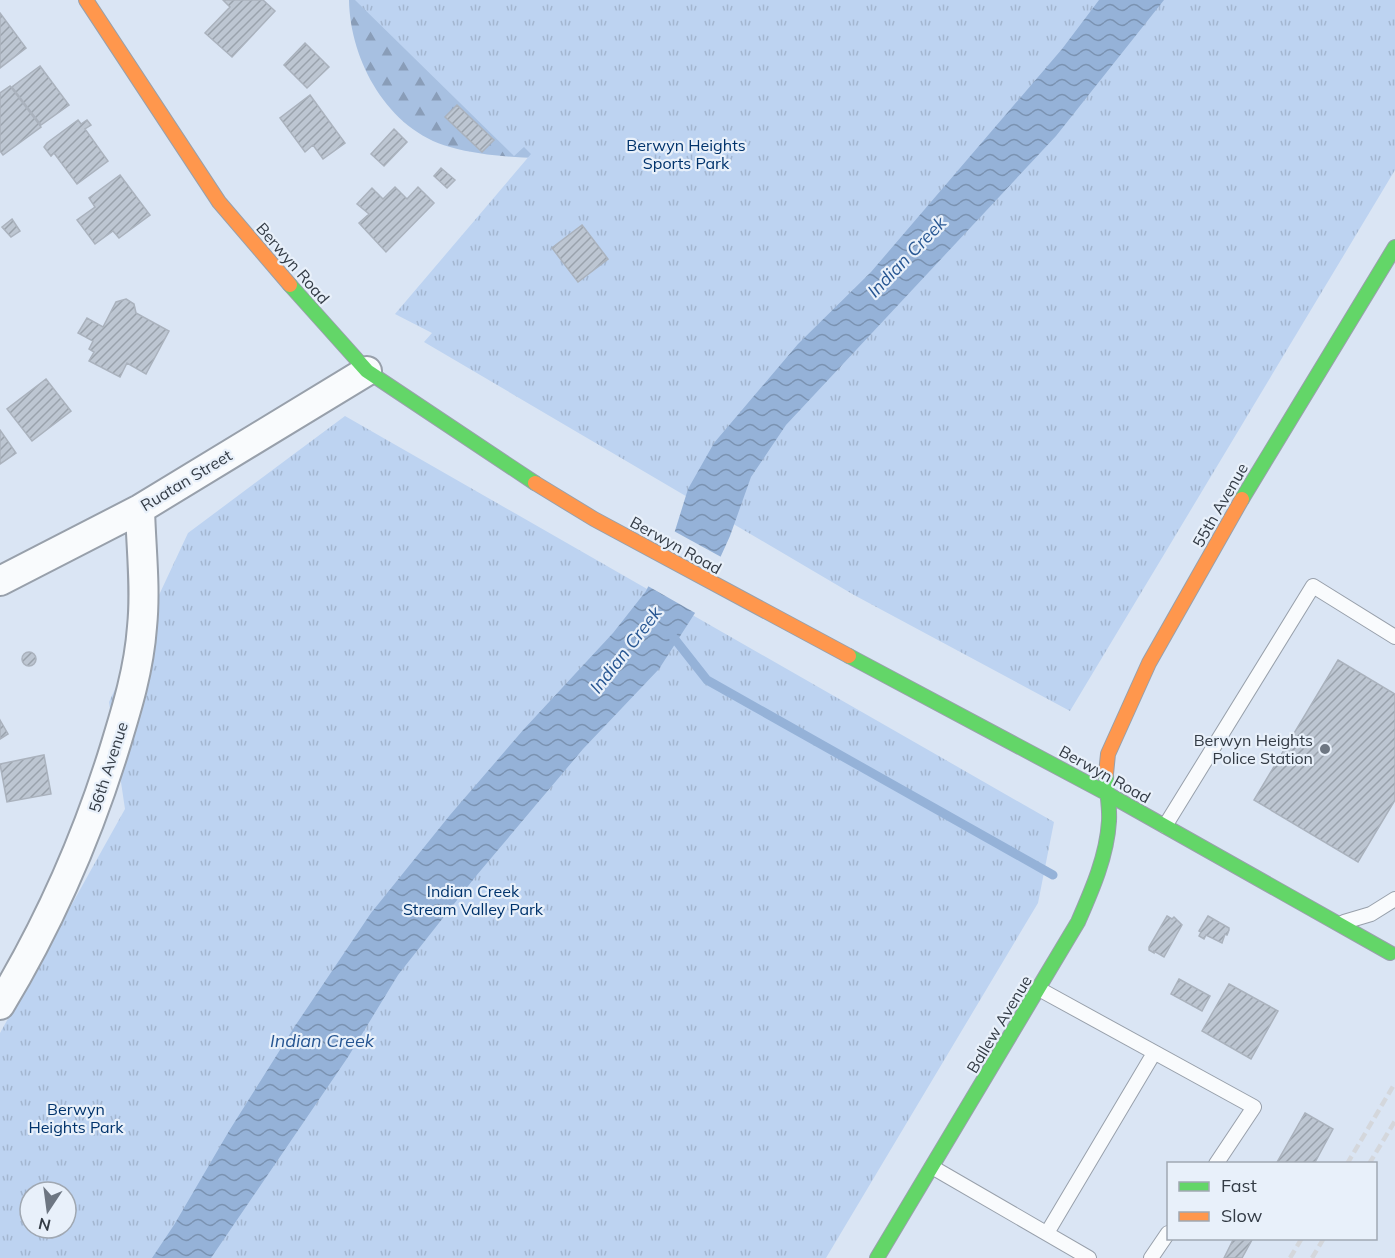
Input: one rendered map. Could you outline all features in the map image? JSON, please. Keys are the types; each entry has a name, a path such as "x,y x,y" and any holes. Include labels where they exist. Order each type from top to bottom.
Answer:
{"street":[{"name":"Berwyn Road","path":"86,0 219,202 260,252 367,371 561,500 1106,793 1390,953"},
{"name":"55th Avenue","path":"1106,793 1105,766 1108,754 1149,663 1231,518 1395,248"},
{"name":"Ruatan Street","path":"0,581 140,509 367,371"},
{"name":"56th Avenue","path":"0,1005 21,971 61,894 106,777 133,689 142,627 143,576 140,509"},
{"name":"Ballew Avenue","path":"878,1258 1072,934 1086,905 1108,835 1110,822 1106,793"}],"lane":[{"path":"1165,826 1313,586 1395,637"},
{"path":"1336,924 1371,914 1395,898"},
{"path":"1039,989 1254,1107 1217,1162"},
{"path":"1047,1233 1154,1053"},
{"path":"932,1167 1089,1258"},
{"path":"1151,1258 1167,1234"}],"green space":[{"path":"349,0 435,0 537,158 461,150 428,138 408,125 391,109 365,69 356,46"},
{"name":"Berwyn Heights Sports Park","path":"355,0 1395,0 1395,170 1070,711 854,595 424,342 432,333 395,314 531,154 524,147 514,156"},
{"name":"Indian Creek Stream Valley Park","path":"345,416 1054,822 1038,903 826,1258 0,1258 0,1033 125,809 109,702 188,533"}],"water":[{"name":"Indian Creek","path":"1099,0 1164,0 1056,136 786,425 751,477 730,536 695,613 659,669 583,749 476,876 398,975 348,1057 211,1258 152,1258 295,1026 371,913 450,815 524,729 613,633 646,591 674,534 688,489 714,443 798,344 871,272 1062,49"}],"pier":[{"path":"672,530 723,558 697,614 646,585"}],"building":[{"path":"223,0 263,0 275,11 232,57 205,33 230,7"},
{"path":"0,13 26,48 0,68"},
{"path":"305,43 329,67 307,88 284,65"},
{"path":"40,66 69,105 41,125 12,87"},
{"path":"10,86 41,127 3,155 0,151 0,93"},
{"path":"310,95 345,143 323,159 313,145 305,152 280,118"},
{"path":"457,105 494,140 482,152 445,117"},
{"path":"78,120 81,124 87,120 91,125 85,129 108,161 77,184 54,153 51,156 44,147"},
{"path":"394,129 407,142 384,166 371,154"},
{"path":"441,168 455,180 447,188 434,176"},
{"path":"120,175 150,215 119,238 113,231 95,244 77,220 95,207 89,198"},
{"path":"395,187 407,199 418,187 434,203 386,252 359,223 369,214 357,204 372,188 383,199"},
{"path":"12,219 20,231 11,237 2,227"},
{"path":"582,225 608,259 578,282 552,248"},
{"path":"126,299 134,304 136,313 169,331 146,374 127,363 120,377 89,361 94,352 89,349 93,341 78,333 87,318 103,327 116,302"},
{"path":"46,379 71,411 32,441 7,409"},
{"path":"0,430 16,453 0,464"},
{"path":"29,652 34,654 36,659 34,664 29,666 24,664 22,659 24,654"},
{"path":"1338,660 1395,694 1395,800 1358,862 1254,800"},
{"path":"0,720 8,734 0,739"},
{"path":"44,755 51,794 7,802 0,764"},
{"path":"1167,916 1172,919 1174,917 1182,925 1164,957 1149,950 1149,947"},
{"path":"1208,916 1229,928 1222,943 1206,935 1204,939 1199,936 1201,932 1199,931"},
{"path":"1179,979 1210,996 1202,1011 1171,994"},
{"path":"1229,984 1278,1011 1251,1059 1202,1031"},
{"path":"1305,1113 1333,1129 1315,1162 1277,1162"},
{"path":"1233,1240 1252,1240 1242,1258 1224,1258"}],"waterway":[{"path":"670,633 707,680 1053,875"}],"railway":[{"path":"1348,1162 1395,1083"},
{"path":"1370,1162 1395,1121"},
{"path":"1290,1258 1301,1240"},
{"path":"1312,1258 1323,1240"}],"traffic: fast":[{"path":"1242,499 1395,247"},
{"path":"290,285 367,371 535,483"},
{"path":"849,656 1106,793 1390,953"},
{"path":"877,1258 1078,922 1102,860 1108,834 1106,774"}],"traffic: slow":[{"path":"86,0 219,202 290,285"},
{"path":"535,483 594,519 849,656"},
{"path":"1106,774 1108,754 1149,663 1242,499"}],"place":[{"name":"Berwyn Heights Police Station","path":"1325,749"}],"park label":[{"name":"Berwyn Heights Park","path":"76,1118"}]}
